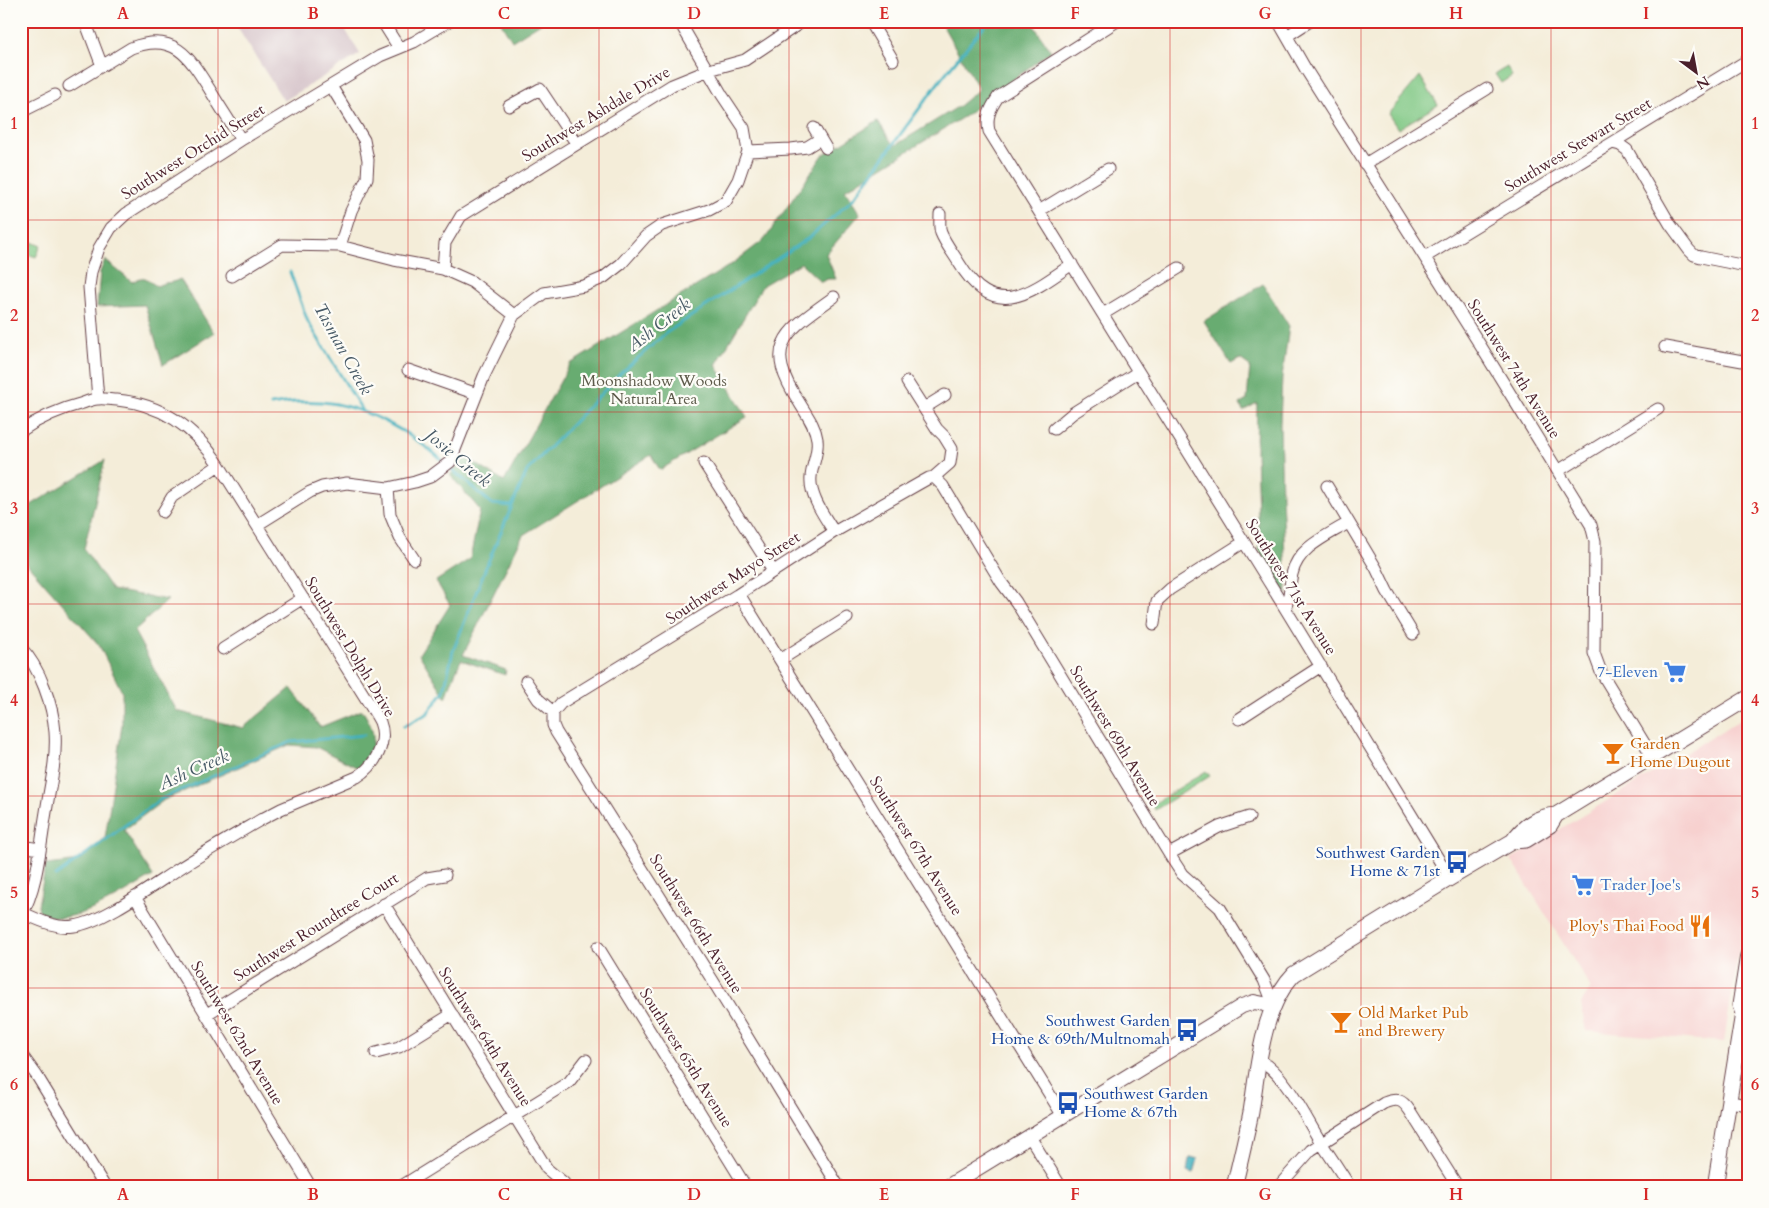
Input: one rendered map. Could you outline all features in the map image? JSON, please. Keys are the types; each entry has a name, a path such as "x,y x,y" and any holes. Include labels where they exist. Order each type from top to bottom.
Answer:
{"main road":[{"path":"1234,1187 1246,1138 1265,1035 1274,1006 1283,986 1301,969 1513,841 1520,830 1544,815 1556,815 1748,698"},
{"path":"1715,1187 1746,1011 1740,1005 1748,955"}],"street":[{"path":"85,21 102,66"},
{"path":"382,21 400,48"},
{"name":"Southwest Orchid Street","path":"98,399 89,287 94,261 104,238 111,228 126,214 242,140 380,56 414,42 448,21"},
{"path":"257,525 310,492 322,487 347,483 388,488 430,477 450,462 484,376 514,315 544,293 584,286 603,278 621,264 646,236 662,225 709,210 726,201 738,180 748,151 744,128 722,95 679,21"},
{"name":"Southwest Ashdale Drive","path":"443,269 445,243 461,216 672,85 709,70 745,60 803,21"},
{"path":"870,21 893,60"},
{"name":"Southwest 71st Avenue","path":"1117,21 998,98 988,113 987,121 995,142 1285,608 1450,878"},
{"name":"Southwest 74th Avenue","path":"1278,21 1365,164 1425,257 1591,525 1594,536 1593,647 1596,659 1604,676 1652,756"},
{"path":"1287,36 1310,21"},
{"path":"69,86 141,44 160,42 180,50 192,63 242,140"},
{"name":"Southwest Stewart Street","path":"1425,257 1748,60"},
{"path":"331,86 364,140 368,160 367,178 351,211 340,246"},
{"path":"509,106 540,89 576,144"},
{"path":"1365,164 1487,89"},
{"path":"21,112 55,95"},
{"path":"748,151 791,149 823,143 814,128"},
{"path":"1612,144 1620,145 1627,150 1670,224 1694,255 1741,265"},
{"path":"1039,211 1108,169"},
{"path":"940,214 941,232 964,272 976,286 993,296 1011,298 1021,295 1072,264"},
{"path":"232,276 282,244 340,246 394,260 443,269 472,282 514,315"},
{"path":"1103,314 1179,268"},
{"path":"834,297 793,327 786,337 782,348 781,366 790,389 813,424 817,439 817,454 811,478 813,493 822,513 834,532"},
{"path":"1665,347 1748,362"},
{"path":"408,370 477,394"},
{"path":"1054,429 1073,412 1138,372"},
{"path":"907,382 952,449 950,463 934,477"},
{"path":"924,408 945,395"},
{"name":"Southwest Dolph Drive","path":"21,431 59,409 98,399 130,402 167,414 188,428 200,439 219,465 257,525 380,723 382,735 381,748 373,764 365,773 262,819 94,920 72,927 50,924 22,915"},
{"path":"1558,471 1658,410"},
{"path":"704,463 773,571"},
{"path":"163,512 172,497 219,465"},
{"name":"Southwest Mayo Street","path":"553,712 561,703 739,594 834,532 929,478 934,477"},
{"name":"Southwest 69th Avenue","path":"934,477 943,486 1016,602 1182,874 1220,908 1264,980 1274,1006"},
{"path":"1327,486 1413,634"},
{"path":"388,488 390,514 400,538 414,559"},
{"path":"1285,608 1289,600 1292,572 1302,554 1309,547 1348,523"},
{"path":"1154,624 1158,601 1170,589 1244,542"},
{"name":"Southwest 67th Avenue","path":"739,594 1064,1116"},
{"path":"223,649 303,598"},
{"path":"780,660 847,618"},
{"path":"21,648 33,664 49,698 55,732 54,763 34,884 22,915"},
{"path":"1240,719 1320,666"},
{"path":"526,681 538,699 553,712"},
{"name":"Southwest 66th Avenue","path":"553,712 553,725 556,732 713,981 839,1187"},
{"path":"1169,854 1219,827 1249,817"},
{"path":"21,846 40,850"},
{"name":"Southwest Roundtree Court","path":"207,1014 427,878 445,875"},
{"name":"Southwest 62nd Avenue","path":"135,897 311,1187"},
{"name":"Southwest 64th Avenue","path":"384,904 547,1169 564,1183"},
{"name":"Southwest 65th Avenue","path":"598,947 746,1187"},
{"path":"948,1187 1242,1006 1254,1002 1274,1006"},
{"path":"376,1053 399,1046 452,1014"},
{"path":"21,1054 37,1076 105,1187"},
{"path":"400,1187 569,1082 586,1060"},
{"path":"1260,1060 1268,1064 1277,1074 1350,1187"},
{"path":"1278,1187 1311,1150 1384,1103 1400,1100 1410,1111 1458,1187"},
{"path":"1730,1102 1748,1105"},
{"path":"1030,1137 1061,1187"}],"shaded area":[{"path":"233,21 340,21 360,54 284,101"},
{"path":"1748,715 1748,893 1724,1042 1586,1031 1581,1004 1591,988 1511,859"}],"green space":[{"path":"500,21 544,21 512,41"},
{"name":"Moonshadow Woods Natural Area","path":"940,21 1031,21 1051,51 965,116 845,190 860,214 826,254 836,279 828,279 821,282 801,263 763,285 716,365 747,417 660,470 651,455 523,535 463,655 506,670 505,675 461,660 446,698 419,654 450,605 436,581 470,559 480,510 450,475 466,457 504,482 570,364 732,264 765,239 823,155 878,121 894,146 959,106 979,89"},
{"path":"1507,67 1512,76 1501,83 1495,74"},
{"path":"1420,76 1438,105 1398,129 1388,114"},
{"path":"25,239 41,246 36,257 21,252"},
{"path":"105,260 132,282 137,279 146,278 157,286 180,279 214,333 163,365 145,305 97,307 100,272"},
{"path":"1263,284 1289,326 1282,377 1280,424 1287,595 1259,550 1256,451 1257,403 1243,411 1240,404 1247,400 1250,366 1240,359 1231,364 1204,321"},
{"path":"105,460 84,549 112,590 168,600 134,631 177,711 243,728 291,688 320,727 362,710 371,726 373,740 369,754 358,768 316,747 289,745 164,800 124,830 153,876 96,908 64,917 50,916 39,910 38,905 46,865 79,861 105,838 122,725 122,692 99,645 21,557 21,511"},
{"path":"1206,771 1210,776 1155,810 1152,805"}],"water":[{"path":"1191,1157 1198,1159 1194,1173 1187,1171"}],"waterway":[{"name":"Ash Creek","path":"404,726 427,714 444,691 453,651 527,471 621,373 666,333 810,237 853,199 941,79 988,21"},
{"name":"Tasman Creek","path":"290,272 308,322 362,410"},
{"name":"Josie Creek","path":"271,405 290,402 321,402 354,409 371,415 403,432 418,441 444,462"},
{"name":"Josie Creek","path":"449,467 492,504 512,506"},
{"name":"Ash Creek","path":"56,876 161,799 291,742 364,735"}],"place":[{"name":"7-Eleven","path":"1675,672"},
{"name":"Garden Home Dugout","path":"1613,753"},
{"name":"Southwest Garden Home & 71st","path":"1457,862"},
{"name":"Trader Joe's","path":"1583,885"},
{"name":"Ploy's Thai Food","path":"1700,926"},
{"name":"Old Market Pub and Brewery","path":"1341,1022"},
{"name":"Southwest Garden Home & 69th/Multnomah","path":"1187,1030"},
{"name":"Southwest Garden Home & 67th","path":"1068,1103"}]}
